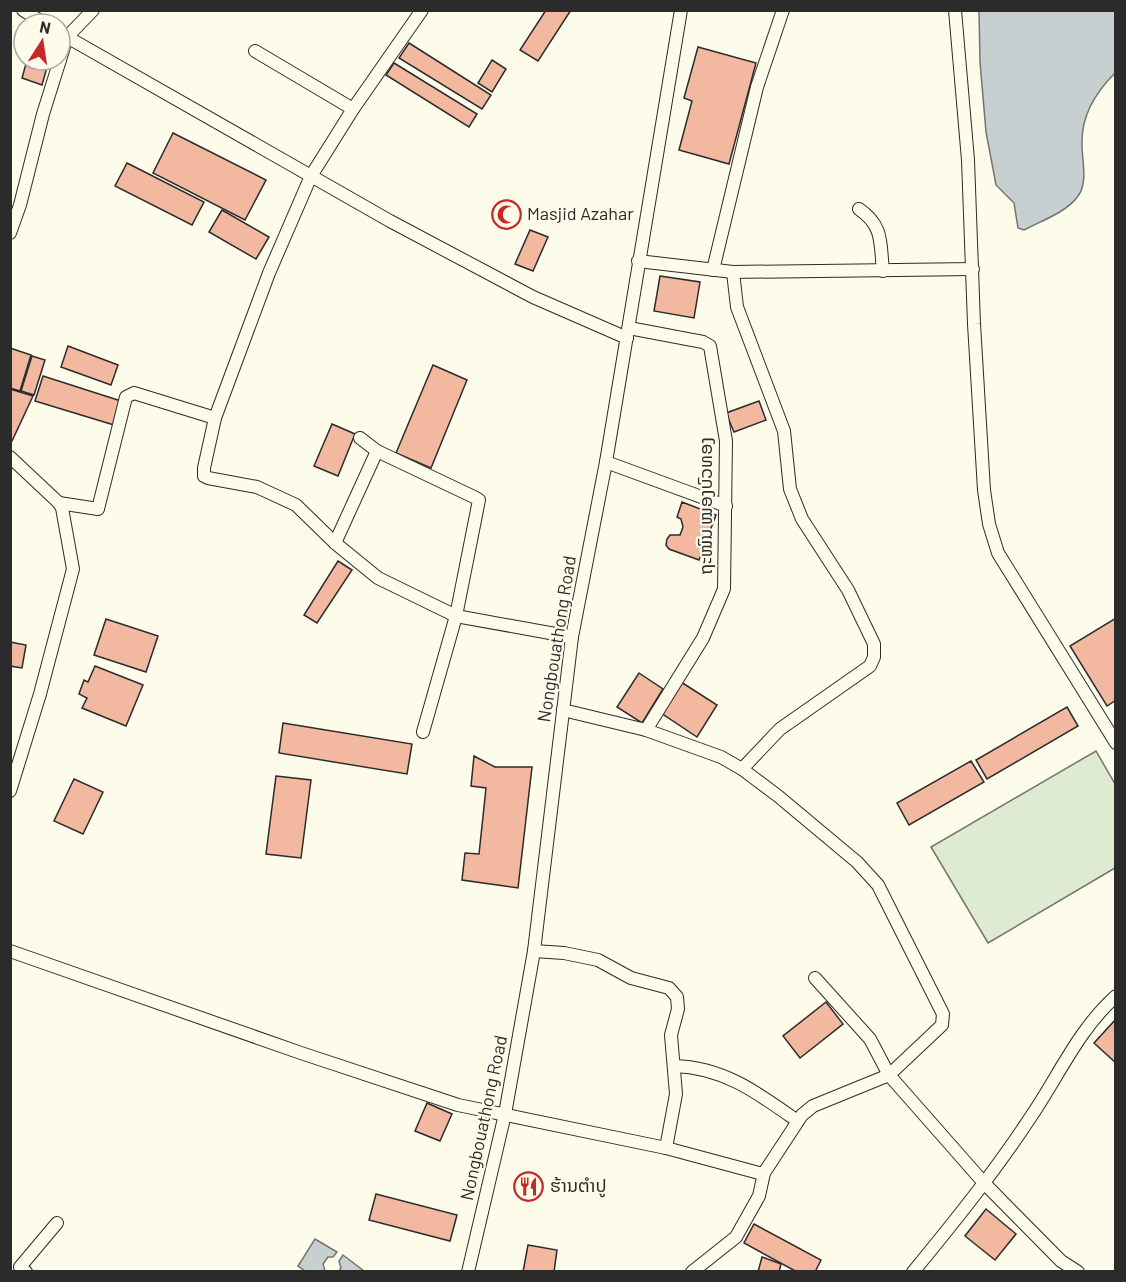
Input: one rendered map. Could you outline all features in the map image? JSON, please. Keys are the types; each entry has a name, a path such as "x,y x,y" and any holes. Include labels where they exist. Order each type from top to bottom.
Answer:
{"street":[{"path":"72,28 93,10"},
{"path":"422,10 353,109 312,176 268,273 215,418 204,476 270,491 296,505 334,543 378,578 456,616 572,637"},
{"name":"Nongbouathong Road","path":"468,1272 505,1114 534,951 572,637 606,462 681,10"},
{"path":"713,270 757,87 783,10"},
{"path":"955,10 968,160 982,454 989,524 998,554 1116,743"},
{"path":"72,40 312,176 533,297 628,333"},
{"path":"255,51 353,109"},
{"path":"10,233 56,72"},
{"path":"859,209 870,216 877,226 883,271"},
{"path":"638,261 733,272 973,269"},
{"path":"733,272 737,307 784,430 790,489 802,519 848,590 874,644 874,657 870,666 780,729 742,768"},
{"name":"ຖະໜົນ ໝອງບົວທອງ","path":"628,333 703,342 710,346 726,441 724,589 703,638 646,730"},
{"path":"59,503 98,508 126,397 134,393 215,418"},
{"path":"360,438 377,452 478,500 456,616 423,732"},
{"path":"334,543 377,452"},
{"path":"10,457 59,503 63,513 73,569 40,694 10,791"},
{"path":"606,462 726,506"},
{"path":"563,710 646,730 721,757 742,768 842,850 878,885 943,1014 942,1025 889,1075 813,1106 796,1120 764,1173 759,1196 736,1237 692,1272"},
{"path":"10,951 301,1053 458,1105 666,1148 764,1173"},
{"path":"534,951 564,953 598,960 632,978 669,988 677,997 678,1009 671,1035 676,1094 666,1148"},
{"path":"815,978 870,1039 889,1075 984,1183 1059,1266 1078,1272"},
{"path":"913,1272 984,1183 1032,1115 1083,1033 1102,1008 1116,996"},
{"path":"674,1066 690,1066 730,1077 749,1087 796,1120"},
{"path":"26,1272 20,1267 57,1223"}],"green space":[{"path":"1096,751 1115,784 1115,868 988,943 931,847"}],"shaded area":[{"path":"979,11 1115,11 1115,73 1096,96 1084,122 1082,141 1084,176 1081,190 1067,207 1024,230 1018,228 1014,203 996,185 986,132 980,62"},
{"path":"315,1239 337,1252 333,1257 328,1257 323,1264 325,1271 305,1271 298,1266"},
{"path":"343,1255 364,1271 339,1271 341,1268 339,1261"}],"building":[{"path":"546,10 571,10 538,61 520,50"},
{"path":"409,43 491,95 482,109 399,58"},
{"path":"698,47 756,63 729,164 679,150 692,101 684,98"},
{"path":"492,60 506,69 492,92 478,83"},
{"path":"394,63 477,114 469,127 386,75"},
{"path":"24,72 46,72 42,85 22,78"},
{"path":"173,133 266,180 245,220 153,173"},
{"path":"127,163 204,202 192,225 115,186"},
{"path":"222,210 269,237 256,259 209,232"},
{"path":"530,230 548,237 533,271 515,264"},
{"path":"660,276 700,282 694,318 654,311"},
{"path":"68,346 118,365 111,385 61,367"},
{"path":"10,348 31,355 20,391 10,388"},
{"path":"32,356 45,360 34,395 21,391"},
{"path":"433,365 467,380 431,468 396,453"},
{"path":"43,376 121,401 114,425 35,401"},
{"path":"10,389 33,396 12,441 10,441"},
{"path":"759,401 766,420 734,432 726,413"},
{"path":"332,424 355,434 338,476 314,466"},
{"path":"682,502 716,515 699,560 669,549 666,545 670,535 680,535 683,527 681,519 677,517"},
{"path":"338,561 352,570 317,623 304,615"},
{"path":"1116,618 1116,700 1107,706 1070,646"},
{"path":"106,619 158,636 146,672 94,655"},
{"path":"10,642 26,645 22,668 10,666"},
{"path":"95,666 143,685 126,726 82,708 87,698 79,694 84,680 88,682"},
{"path":"639,673 663,689 642,723 617,707"},
{"path":"681,682 717,705 697,737 661,713"},
{"path":"1067,707 1078,726 987,779 976,760"},
{"path":"283,723 412,744 407,774 279,753"},
{"path":"474,756 495,767 532,767 518,888 462,880 465,853 479,854 486,788 471,786"},
{"path":"971,761 984,782 909,825 897,803"},
{"path":"276,776 311,780 301,858 266,854"},
{"path":"74,779 103,792 83,834 54,821"},
{"path":"826,1002 843,1024 800,1058 783,1036"},
{"path":"1116,1019 1116,1063 1094,1043"},
{"path":"427,1103 452,1114 440,1141 415,1131"},
{"path":"376,1194 457,1215 450,1241 369,1220"},
{"path":"986,1209 1016,1234 995,1260 965,1236"},
{"path":"754,1224 821,1260 815,1272 797,1272 744,1243"},
{"path":"528,1245 557,1250 554,1272 523,1272"},
{"path":"762,1257 781,1264 779,1272 758,1272"}],"place":[{"name":"Masjid Azahar","path":"506,214"},
{"name":"ຮ້ານຕຳປູ","path":"529,1186"}]}
